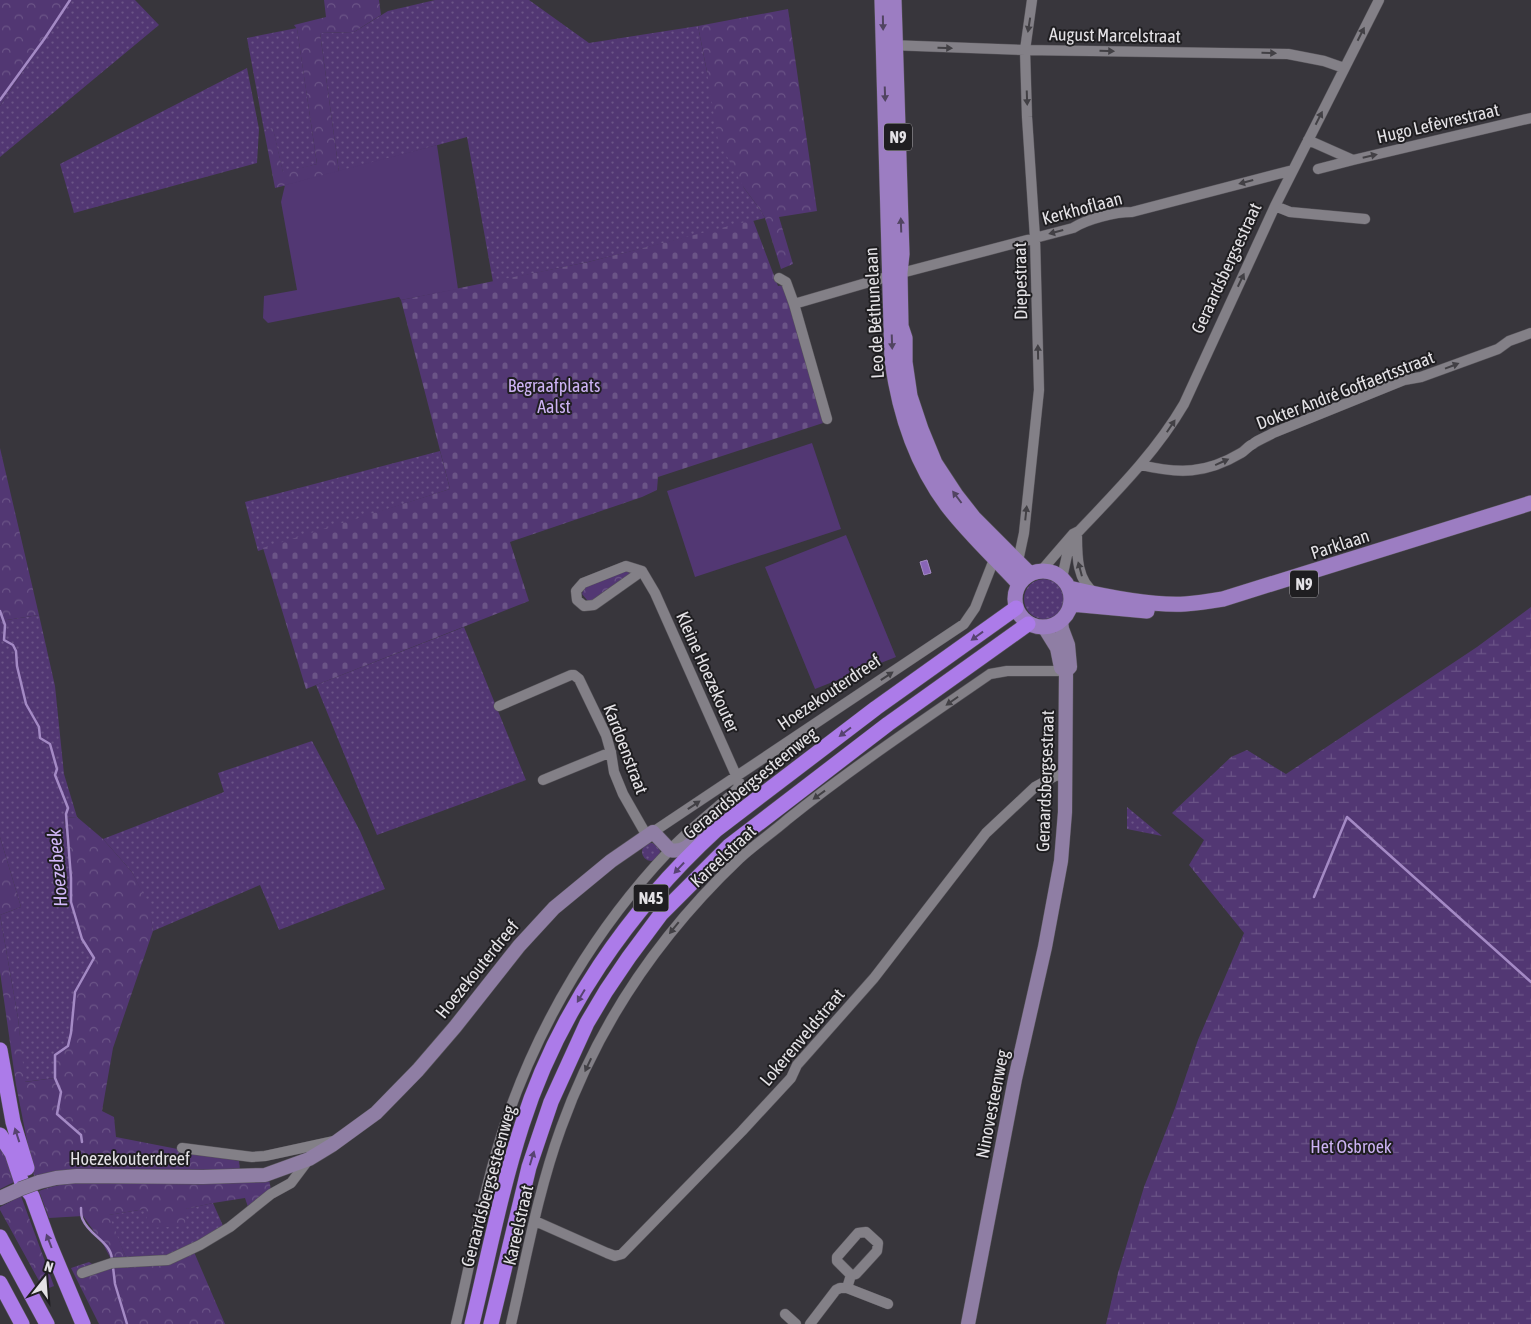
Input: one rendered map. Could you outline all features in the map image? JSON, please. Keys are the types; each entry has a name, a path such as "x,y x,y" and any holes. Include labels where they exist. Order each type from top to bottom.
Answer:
{"highway":[{"name":"Geraardsbergsesteenweg","path":"472,1324 506,1179 522,1124 533,1095 570,1014 613,946 646,904 716,830 876,708 1016,608"},
{"name":"Geraardsbergsesteenweg","path":"492,1324 529,1167 551,1102 587,1023 606,991 661,914 729,846 888,724 1028,624"},
{"path":"0,1050 13,1122 32,1182 20,1192"},
{"path":"0,1135 12,1154 22,1184 20,1192 60,1268 84,1324"},
{"path":"0,1237 47,1324"},
{"path":"0,1283 22,1324"}],"main road":[{"name":"Leo de Béthunelaan","path":"882,0 890,45"},
{"name":"Leo de Béthunelaan","path":"894,0 890,45 895,274 892,360 897,392 905,423 921,461 948,507 995,557 1030,577"},
{"name":"Leo de Béthunelaan","path":"895,274 904,338 907,379 914,411 928,447 943,476 974,518 1018,561 1030,577"},
{"name":"Parklaan","path":"1066,583 1099,595 1160,603 1183,604 1224,599 1531,503"},
{"name":"Parklaan","path":"1071,604 1165,612 1201,611 1229,607 1531,513"},
{"path":"1050,572 1066,583 1071,604 1061,622 1053,626 1036,627 1028,624 1016,608 1014,602 1015,593 1030,577 1050,572"}],"street":[{"name":"Diepestraat","path":"1018,561 1024,533 1039,390 1035,238 1025,50 1032,0"},
{"name":"Geraardsbergsestraat","path":"1066,583 1067,555 1078,534 1141,465 1170,428 1184,404 1275,206 1379,0"},
{"name":"August Marcelstraat","path":"890,45 1025,50 1288,54 1324,61 1344,68"},
{"name":"Hugo Lefèvrestraat","path":"1318,169 1531,118"},
{"path":"1308,140 1353,160"},
{"name":"Kerkhoflaan","path":"794,304 895,274 1072,228 1089,221 1123,212 1132,212 1293,170"},
{"path":"1275,206 1290,212 1365,219"},
{"path":"779,278 786,282 794,304 827,419"},
{"name":"Dokter André Goffaertsstraat","path":"1141,465 1165,471 1198,471 1218,465 1242,453 1252,444 1273,433 1404,380 1421,377 1498,348 1531,333"},
{"name":"Geraardsbergsestraat","path":"1030,577 1073,534 1078,534"},
{"path":"1078,534 1078,560 1082,576 1085,584 1099,595"},
{"name":"Hoezekouterdreef","path":"20,1192 56,1178 77,1176 203,1177 265,1175 309,1160 376,1113 418,1070 455,1027 519,946 554,908 591,876 650,834 737,782 964,624 975,608 995,557"},
{"path":"626,566 642,571 594,605 584,606 577,600 576,591 583,583 626,566"},
{"name":"Kleine Hoezekouter","path":"642,571 729,758 737,782"},
{"name":"Geraardsbergsestraat","path":"1056,892 1064,830 1066,671 1070,667 1069,650 1061,622"},
{"name":"Geraardsbergsestraat","path":"1044,627 1057,648 1061,668 1066,671"},
{"name":"Kareelstraat","path":"511,1324 548,1170 561,1128 589,1062 618,1008 674,929 704,894 741,858 877,752 990,674 1007,671 1066,671"},
{"name":"Kardoenstraat","path":"499,706 574,675 580,679 606,735 617,780 650,834"},
{"path":"543,780 610,752"},
{"name":"Lokerenveldstraat","path":"535,1221 607,1253 615,1256 622,1254 791,1078 796,1065 874,978 986,833 1035,787 1055,776 1066,774"},
{"name":"Hoezekouterdreef","path":"456,1324 495,1157 518,1088 540,1039 576,972 600,936 652,870 737,782"},
{"path":"650,834 670,850 682,850 702,833 716,830"},
{"name":"Ninovesteenweg","path":"968,1324 1015,1080 1056,892"},
{"name":"Hoezekouterdreef","path":"182,1148 252,1157 265,1156 340,1139"},
{"name":"Hoezekouterdreef","path":"82,1273 112,1263 168,1260 200,1245 230,1228 271,1194 291,1183 309,1160"},
{"path":"847,1288 851,1275"},
{"path":"810,1324 836,1290 840,1288 847,1288 888,1304"},
{"path":"785,1314 796,1324"}],"green space":[{"path":"0,0 70,0 0,106"},
{"path":"70,0 135,0 159,25 0,157 0,106"},
{"path":"324,0 379,0 381,15 354,32 320,33 339,172 275,188 264,130 273,128 283,172 317,164 297,29 294,25 326,17"},
{"path":"435,0 529,0 589,43 698,26 707,72 744,188 765,218 588,262 493,282 467,137 339,172 320,33 354,32 388,11"},
{"path":"788,9 817,211 779,217 793,264 781,269 765,218 744,188 718,140 698,26"},
{"path":"297,28 317,164 283,173 273,129 264,130 247,38"},
{"path":"247,68 259,129 257,163 74,213 60,164"},
{"path":"437,145 458,289 401,300 399,297 268,323 263,318 264,296 297,290 281,202 285,185"},
{"name":"Begraafplaats Aalst","path":"753,220 778,286 784,285 823,423 658,477 657,490 642,497 510,542 529,601 306,689 263,548 450,489 401,300 588,262"},
{"path":"812,443 841,529 695,577 667,491"},
{"path":"0,448 39,615 0,621"},
{"path":"440,451 450,489 258,551 245,502"},
{"path":"846,535 896,657 815,689 765,567"},
{"path":"626,571 631,573 593,602 587,600 582,594 584,587"},
{"path":"1048,579 1055,582 1061,588 1064,599 1063,607 1055,616 1048,619 1040,619 1033,616 1025,607 1024,595 1027,588 1036,580"},
{"name":"Het Osbroek","path":"1531,607 1531,1324 1106,1324 1118,1273 1144,1187 1175,1108 1198,1040 1244,933 1189,865 1204,840 1172,813 1231,757 1247,750 1286,774 1477,647"},
{"path":"39,615 55,686 64,774 77,817 64,818 71,878 71,902 82,939 94,958 75,992 68,1046 55,1055 55,1078 24,1082 18,1018 0,915 21,907 0,837 0,621"},
{"path":"464,627 526,780 377,835 316,685"},
{"path":"312,741 360,831 385,889 279,930 260,885 153,931 149,907 132,872 103,839 224,792 218,773"},
{"path":"1127,807 1162,836 1127,829"},
{"path":"77,817 103,839 132,872 150,907 153,931 113,1048 102,1111 114,1117 116,1137 239,1161 240,1171 73,1169 34,1176 16,1085 0,972 0,915 18,1018 25,1082 55,1078 55,1055 68,1046 75,992 94,958 82,939 71,902 71,878 64,818"},
{"path":"0,837 21,907 0,915"},
{"path":"647,843 655,843 660,848 658,859 647,861 642,856 642,848"},
{"path":"0,1146 6,1154 16,1181 0,1189"},
{"path":"269,1179 271,1190 248,1207 245,1198 186,1209 185,1226 149,1228 145,1209 109,1215 127,1260 112,1261 103,1244 83,1216 49,1218 39,1191 65,1184 92,1181"},
{"path":"21,1196 54,1286 44,1290 0,1210 0,1207"},
{"path":"213,1203 224,1228 168,1257 127,1260 108,1215 145,1209 185,1225 185,1209"},
{"path":"194,1252 225,1324 99,1324 71,1268 89,1262 100,1269"}],"shaded area":[{"path":"927,560 931,573 924,575 920,562"}],"waterway":[{"name":"Hoezebeek","path":"0,100 70,0"},
{"name":"Hoezebeek","path":"0,611 5,625 4,640 13,645 16,651 17,666 26,704 39,727 40,738 50,744 57,769 55,775 68,808 66,814 71,902 82,939 94,958 75,992 68,1046 55,1055 55,1078 61,1092 57,1114 81,1135 82,1142"},
{"path":"1314,897 1347,817 1531,982"},
{"name":"Hoezebeek","path":"81,1208 82,1217 86,1225 108,1248 112,1259"},
{"name":"Hoezebeek","path":"113,1267 115,1284 127,1324"}]}
